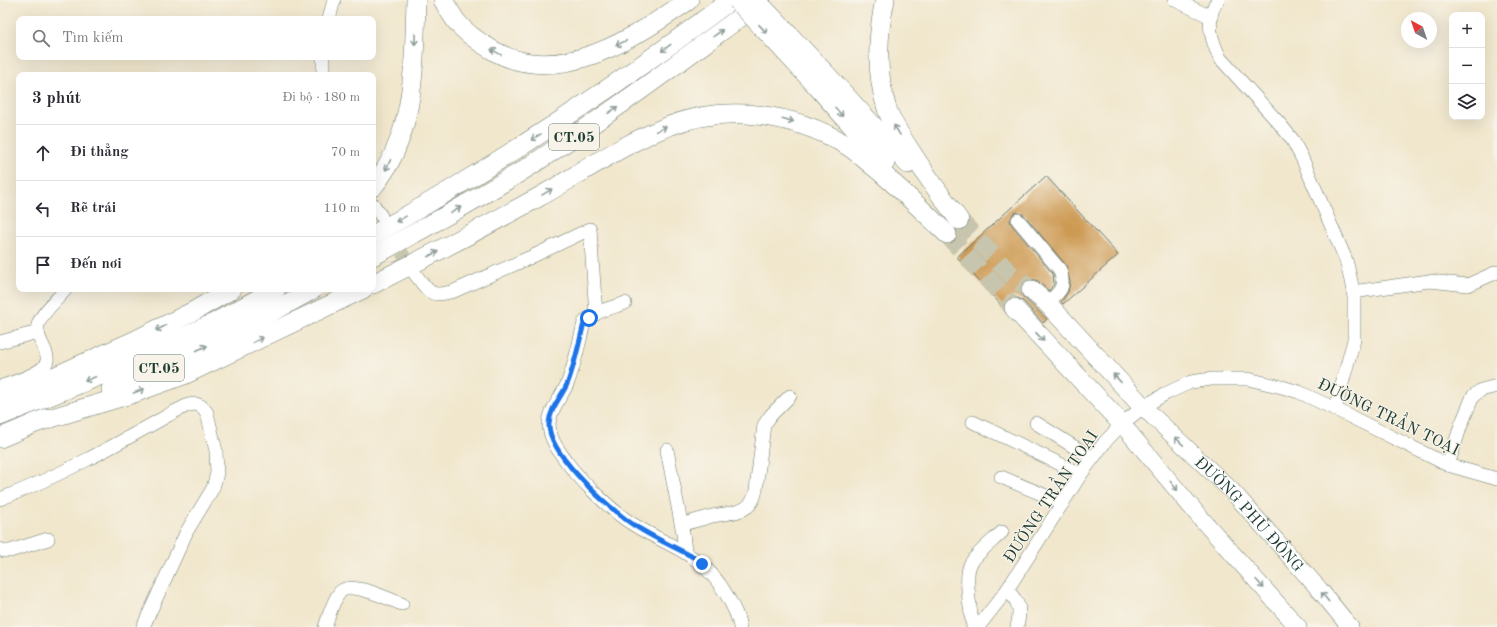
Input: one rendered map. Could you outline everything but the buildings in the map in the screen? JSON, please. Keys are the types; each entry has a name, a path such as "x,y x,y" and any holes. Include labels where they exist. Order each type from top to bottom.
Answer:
{"highway":[{"path":"376,183 385,171 395,151 404,126 413,76 416,0"},
{"path":"443,0 456,21 478,42 504,57 529,63 556,64 576,60 602,51 624,41 689,0"},
{"name":"CT.05","path":"376,233 474,176 568,116 626,77 731,0"},
{"path":"737,0 819,78"},
{"path":"756,0 819,78 953,227"},
{"name":"CT.05","path":"376,254 443,218 535,163 618,107 764,0"},
{"path":"885,0 879,32 879,59 882,89 887,109 894,125 912,153 953,227"},
{"path":"376,282 540,196 638,140 668,126 687,120 729,114 767,115 787,120 824,134 845,144 953,227"},
{"path":"1031,290 1047,303 1143,406"},
{"path":"0,400 134,341 194,311 227,292"},
{"name":"CT.05","path":"0,416 99,376 212,324 271,292"},
{"name":"CT.05","path":"0,438 222,339 308,292"},
{"path":"35,423 131,394 186,374 357,292"},
{"path":"1014,308 1122,424"}],"main road":[{"name":"ĐƯỜNG PHÙ ĐỔNG","path":"1143,406 1231,490 1319,589 1350,627"},
{"path":"1122,424 1198,515 1298,627"}],"street":[{"path":"330,16 334,0"},
{"path":"1175,0 1211,18"},
{"path":"1218,0 1212,9 1211,18 1211,32 1214,46 1220,58 1292,139 1302,158 1346,260 1353,292 1354,340 1336,409"},
{"path":"323,60 323,72"},
{"path":"376,208 381,216"},
{"path":"1018,220 1060,270 1062,275 1063,282 1061,290 1047,303"},
{"path":"415,274 429,291 434,294 441,295 454,291 524,260 590,229 596,314"},
{"path":"1353,292 1429,280 1468,284 1497,272"},
{"path":"0,387 35,373 44,367 47,361 47,355 38,335 38,326 41,318 63,292"},
{"path":"625,303 596,314 584,323 568,382 549,422 552,438 572,469 624,519 645,532 684,552 702,564 717,580 732,603 740,627"},
{"path":"0,342 38,332"},
{"name":"ĐƯỜNG TRẦN TOẠI","path":"978,627 1007,590 1092,458 1122,424 1143,406 1191,382 1229,378 1258,381 1299,392 1448,465 1497,479"},
{"path":"1448,465 1460,425 1473,396 1481,390 1497,386"},
{"path":"682,524 713,516 740,512 749,506 754,500 756,490 764,426 771,416 790,396"},
{"path":"0,499 32,487 188,405 196,404 202,406 207,413 216,451 217,473 214,488 187,531 143,627"},
{"path":"973,422 1081,474"},
{"path":"1036,423 1092,458"},
{"path":"667,450 682,524 684,552"},
{"path":"1001,477 1063,503"},
{"path":"973,627 968,595 969,566 974,559 1002,532"},
{"path":"0,549 10,551 48,539"},
{"path":"325,627 340,592 346,588 353,587 402,604"},
{"path":"1007,590 1016,599 1020,612 1017,627"}],"tunnel":[{"path":"959,220 1011,275 1031,290"},
{"path":"947,234 1014,308"},
{"path":"392,236 414,273"}],"route":[{"path":"589,318 584,323 571,374 565,390 549,422 552,438 572,469 624,519 645,532 695,558 702,564"}]}
